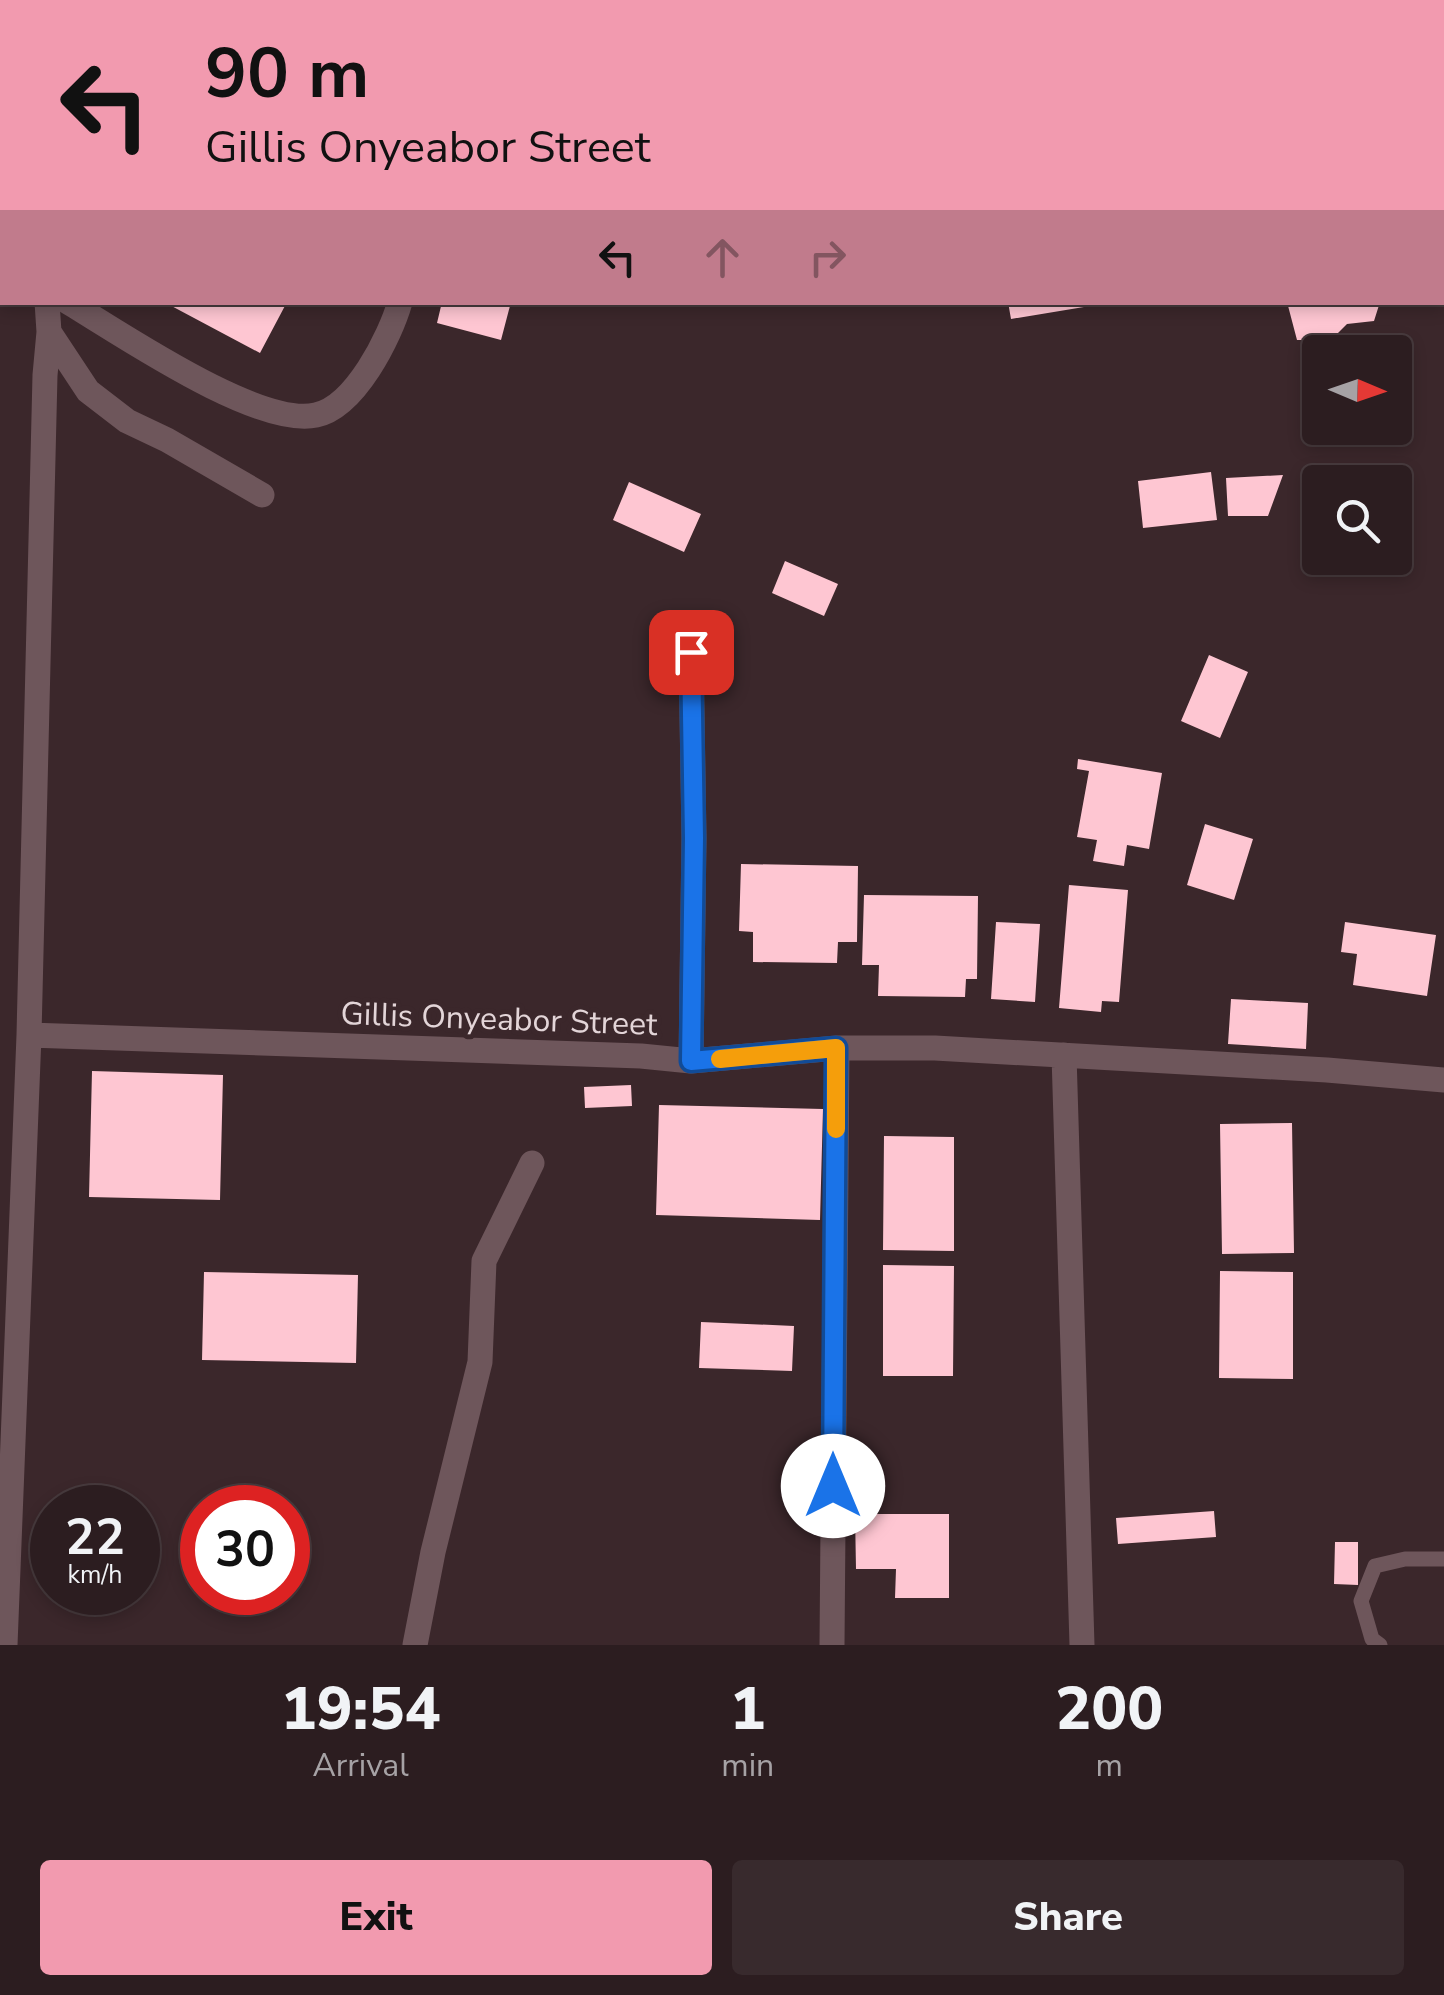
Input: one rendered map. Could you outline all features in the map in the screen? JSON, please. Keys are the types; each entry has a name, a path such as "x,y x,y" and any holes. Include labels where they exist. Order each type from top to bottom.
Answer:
{"street":[{"path":"5,1645 29,1035 48,305"},
{"path":"73,305 222,391 284,414 317,415 349,394 376,359 399,305"},
{"path":"50,332 88,391 127,422 262,496"},
{"path":"691,652 691,1061"},
{"name":"Gillis Onyeabor Street","path":"29,1035 691,1061 836,1048 1064,1055 1444,1080"},
{"path":"832,1645 836,1048"},
{"path":"1064,1055 1082,1645"},
{"path":"415,1645 433,1552 480,1362 484,1261 532,1163"}],"lane":[{"path":"1380,1645 1372,1640 1361,1601 1375,1566 1405,1559 1444,1558"}],"building":[{"path":"170,305 285,305 260,353"},
{"path":"441,305 510,305 501,340 437,323"},
{"path":"1009,305 1096,305 1011,319"},
{"path":"1288,305 1379,305 1374,321 1347,324 1336,335 1302,335 1302,340 1297,340"},
{"path":"1211,472 1217,520 1143,528 1138,481"},
{"path":"1283,475 1268,516 1228,516 1226,478"},
{"path":"629,482 701,514 684,552 613,520"},
{"path":"785,561 838,584 824,616 772,593"},
{"path":"1209,655 1248,672 1220,738 1181,721"},
{"path":"1078,759 1162,773 1149,849 1127,845 1124,866 1093,861 1097,840 1077,837 1089,771 1077,769"},
{"path":"1205,824 1253,839 1234,900 1187,885"},
{"path":"741,864 858,866 857,942 838,942 837,963 753,962 753,932 739,931"},
{"path":"1069,885 1128,890 1119,1002 1102,1001 1101,1012 1059,1008"},
{"path":"864,895 978,896 977,979 966,979 965,997 878,996 879,965 862,965"},
{"path":"996,922 1040,924 1035,1002 991,999"},
{"path":"1345,922 1436,935 1427,996 1353,985 1357,954 1341,952"},
{"path":"1231,999 1308,1003 1306,1049 1228,1044"},
{"path":"92,1071 223,1075 220,1200 89,1197"},
{"path":"631,1085 632,1106 585,1108 584,1087"},
{"path":"659,1105 823,1109 820,1220 656,1215"},
{"path":"1292,1123 1294,1253 1222,1254 1220,1124"},
{"path":"884,1136 954,1137 954,1251 883,1250"},
{"path":"883,1265 954,1266 953,1376 883,1376"},
{"path":"1220,1271 1293,1272 1293,1379 1219,1378"},
{"path":"204,1272 358,1275 356,1363 202,1360"},
{"path":"701,1322 794,1326 792,1371 699,1368"},
{"path":"1214,1511 1216,1537 1118,1544 1116,1518"},
{"path":"855,1514 949,1514 949,1598 895,1598 896,1569 856,1569"},
{"path":"1335,1542 1358,1542 1358,1585 1334,1584"}],"slow traffic":[{"path":"720,1059 836,1048 836,1129"}],"route":[{"path":"691,652 691,1061 836,1048 833,1486"}]}
